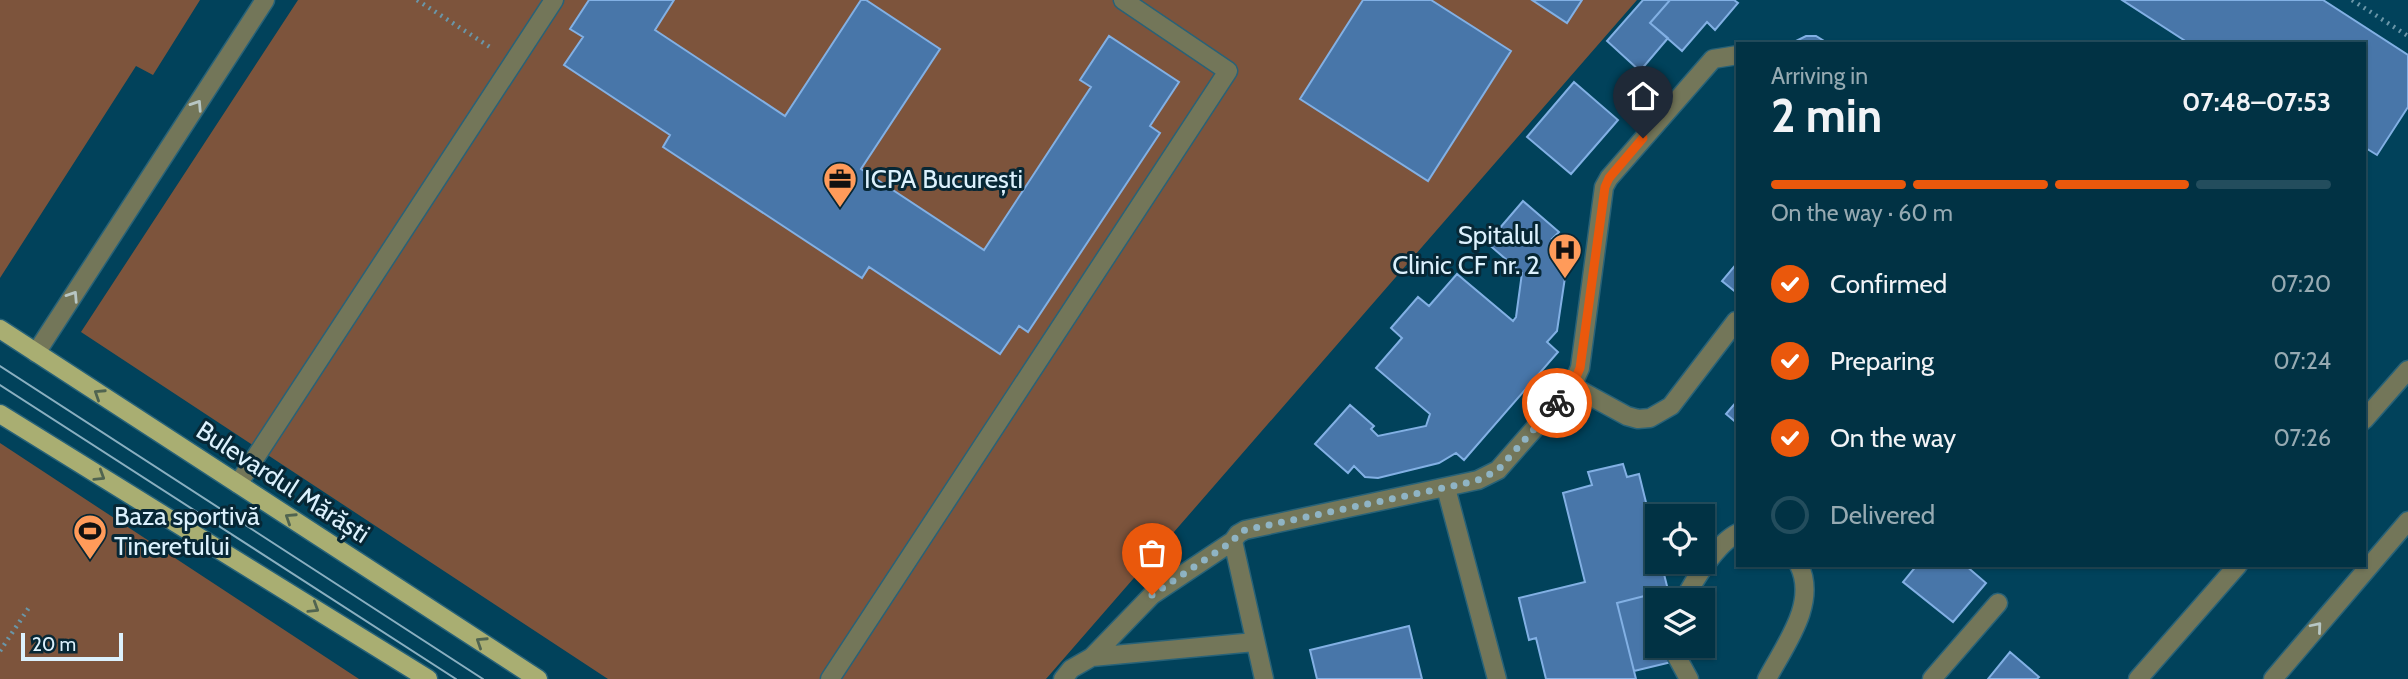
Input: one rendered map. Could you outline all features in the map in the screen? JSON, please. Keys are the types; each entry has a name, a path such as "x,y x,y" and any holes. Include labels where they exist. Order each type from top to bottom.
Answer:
{"main road":[{"name":"Bulevardul Mărăști","path":"0,329 538,679"},
{"path":"0,414 428,679"}],"street":[{"path":"36,353 265,0"},
{"path":"237,484 554,0"},
{"path":"830,679 1228,71 1123,0"},
{"path":"1063,679 1071,669 1092,657 1152,595 1233,541 1245,530 1446,488 1478,480 1498,470 1572,386 1580,368 1605,187 1609,178 1713,59 1736,55"},
{"path":"1572,386 1627,416 1650,418 1671,406 1736,321"},
{"path":"2366,418 2408,370"},
{"path":"1446,488 1497,679"},
{"path":"2273,679 2408,521"},
{"path":"1692,588 1719,548 1736,534"},
{"path":"1233,541 1265,679"},
{"path":"1767,679 1801,614 1805,594 1804,574 1800,567"},
{"path":"2138,679 2236,567"},
{"path":"1933,679 1998,603"},
{"path":"1092,657 1255,642"},
{"path":"1678,658 1689,679"}],"path":[{"path":"417,0 513,62"},
{"path":"2352,0 2408,36"},
{"path":"0,652 30,606"}],"shaded area":[{"path":"0,0 200,0 153,75 136,66 0,278"},
{"path":"298,0 1637,0 1046,679 608,679 81,332"},
{"name":"Baza sportivă Tineretului","path":"0,443 359,679 0,679"}],"building":[{"name":"ICPA București","path":"589,0 674,0 655,30 785,116 861,0 866,0 940,49 861,169 984,250 1091,87 1080,80 1109,36 1179,82 1150,126 1160,133 1028,332 1019,326 1000,354 869,267 862,278 663,147 670,135 564,65 583,37 570,29"},
{"path":"1363,0 1431,0 1511,51 1428,181 1300,99"},
{"path":"1532,0 1582,0 1567,23"},
{"path":"1643,0 1670,0 1650,23 1668,38 1640,71 1607,41"},
{"path":"1670,0 1734,0 1738,3 1715,30 1707,22 1682,51 1650,23"},
{"path":"2122,0 2323,0 2408,55 2408,107 2377,155 2366,148 2366,42 2187,42"},
{"path":"1806,36 1816,36 1826,42 1794,42"},
{"path":"1574,82 1618,120 1571,174 1527,137"},
{"path":"1523,201 1559,232 1552,239 1565,255 1567,264 1557,331 1547,342 1558,352 1464,460 1456,453 1439,463 1378,478 1365,477 1354,466 1348,473 1315,444 1350,405 1374,426 1371,429 1378,436 1426,426 1430,414 1376,368 1402,338 1391,328 1418,297 1429,306 1457,274 1513,321 1516,317 1522,273 1487,243"},
{"path":"1736,264 1736,292 1722,281"},
{"path":"1736,402 1736,422 1726,414"},
{"path":"1623,464 1627,477 1639,474 1646,504 1645,574 1664,574 1668,588 1645,588 1645,596 1617,603 1636,679 1546,679 1536,638 1529,640 1519,598 1585,582 1563,493 1592,485 1588,472"},
{"path":"1915,567 1967,567 1986,583 1953,622 1903,582"},
{"path":"1645,596 1645,658 1684,659 1634,671 1617,603"},
{"path":"1409,626 1422,679 1317,679 1310,650"},
{"path":"2010,652 2039,677 1988,679"}],"tram line":[{"path":"0,366 483,679"},
{"path":"0,385 456,679"}],"way so far":[{"path":"1152,595 1233,541 1245,530 1446,488 1489,476 1498,470 1557,403"}],"place":[{"name":"ICPA București","path":"840,209"},
{"name":"Spitalul Clinic CF nr. 2","path":"1565,280"},
{"name":"Baza sportivă Tineretului","path":"90,561"}],"route":[{"path":"1557,403 1572,386 1580,368 1605,187 1609,178 1643,138"}]}
